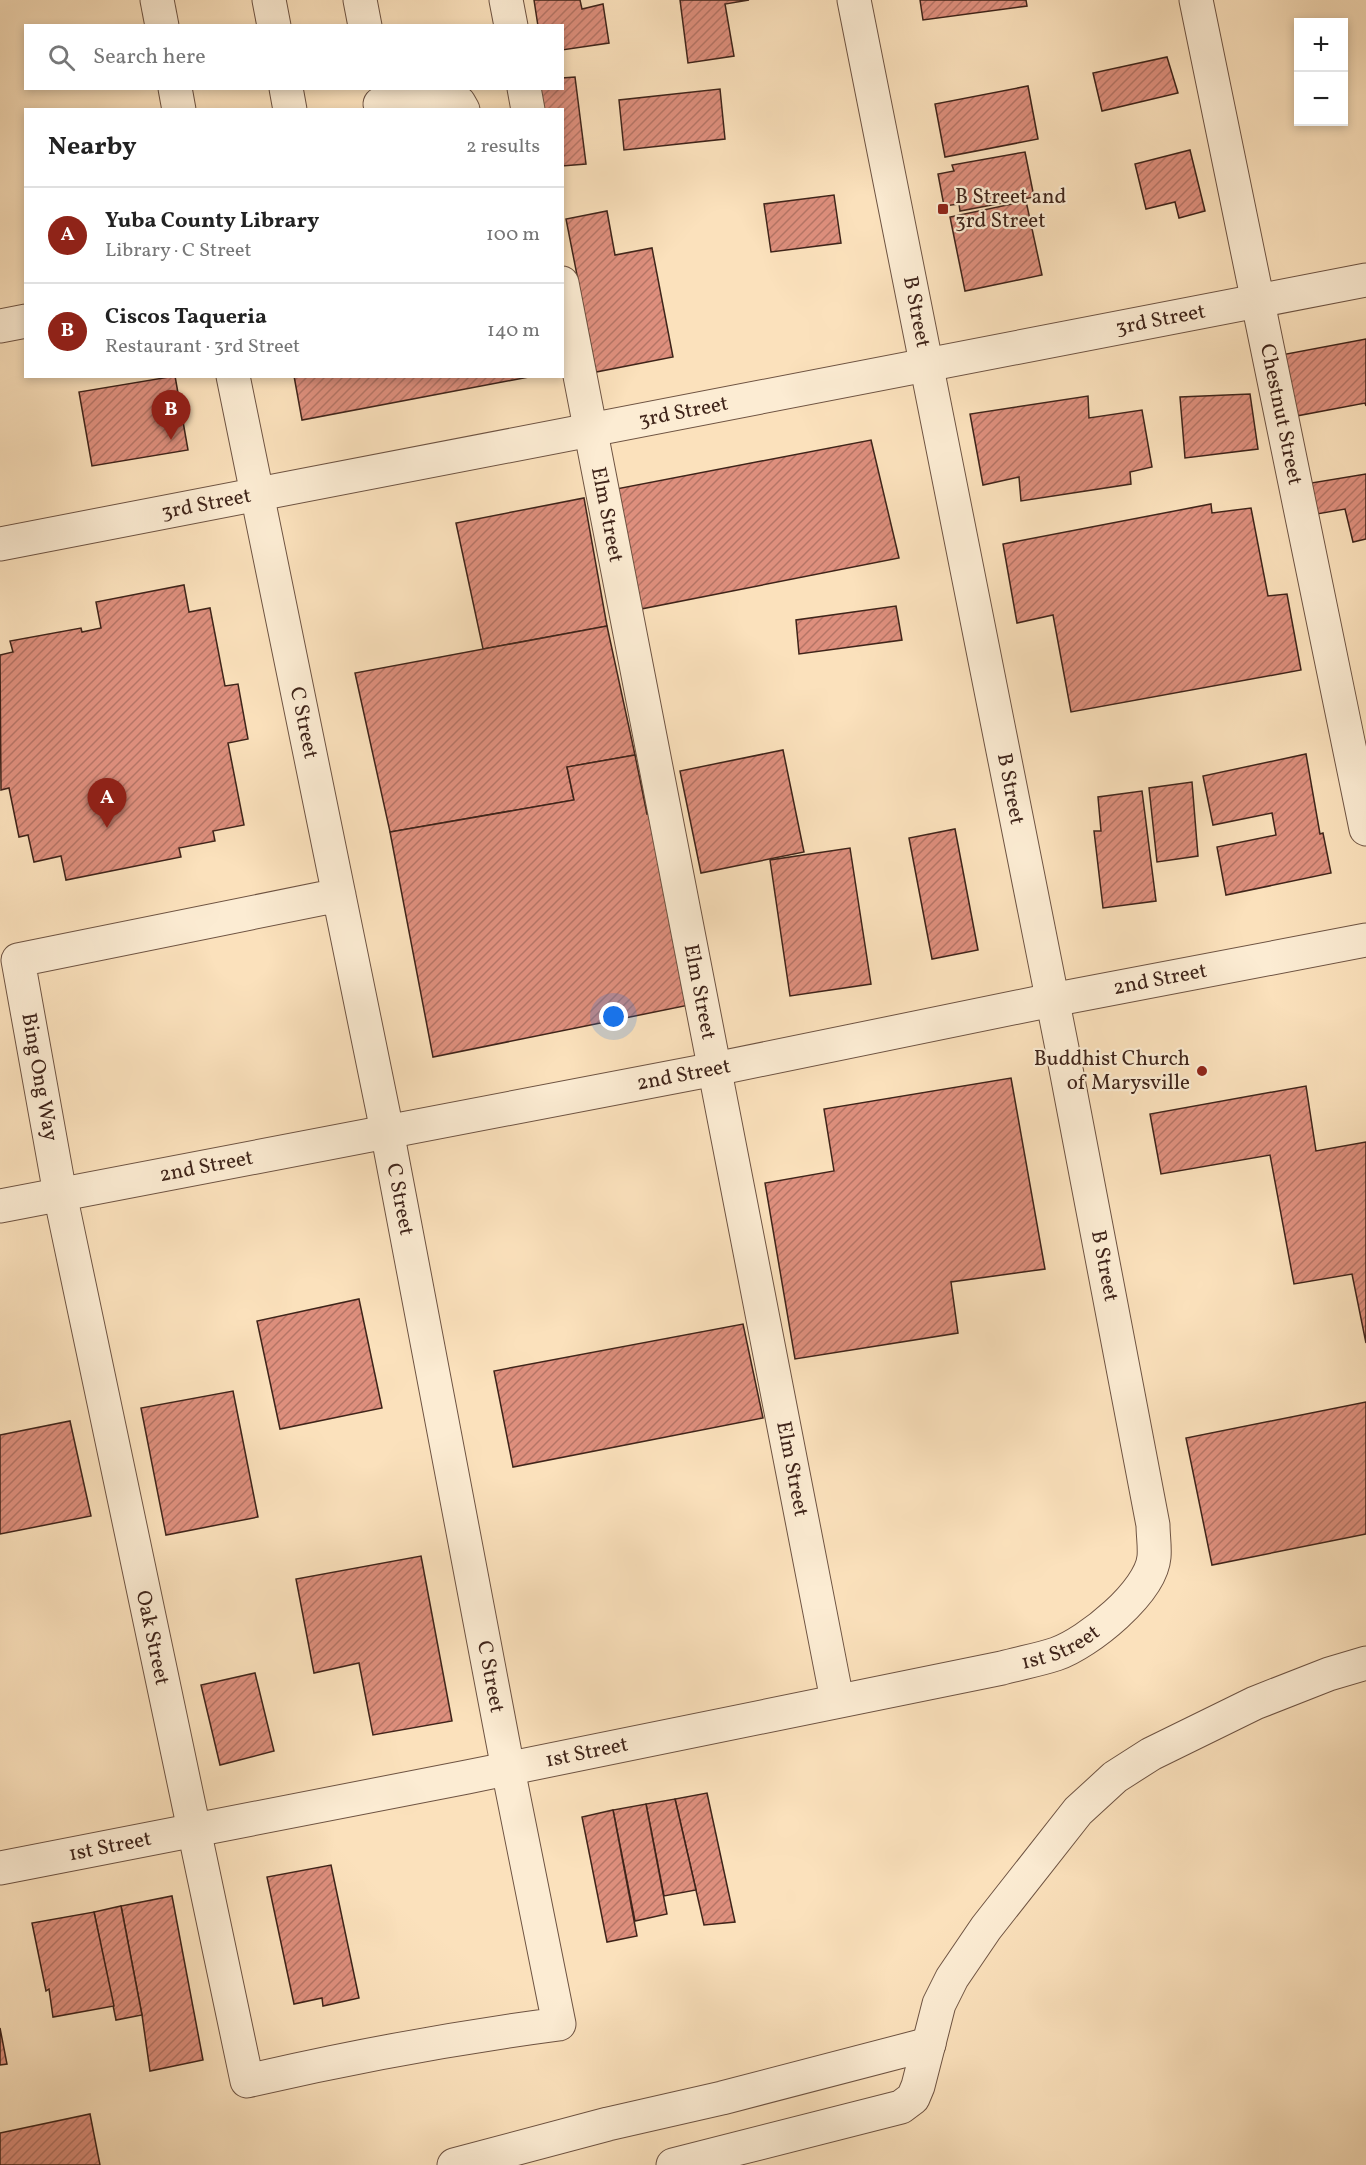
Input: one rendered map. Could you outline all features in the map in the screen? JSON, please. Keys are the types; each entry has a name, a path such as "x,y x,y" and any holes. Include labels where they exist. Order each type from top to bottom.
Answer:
{"street":[{"path":"157,0 162,24"},
{"path":"269,0 274,24"},
{"path":"360,0 365,24"},
{"path":"506,0 511,24"},
{"name":"B Street","path":"854,0 1052,1000 1153,1525 1154,1558 1147,1579"},
{"name":"Chestnut Street","path":"1196,0 1366,829"},
{"path":"175,90 179,108"},
{"path":"286,90 290,108"},
{"path":"524,90 528,108"},
{"path":"379,101 435,98 459,103 462,108"},
{"name":"3rd Street","path":"0,544 1366,280"},
{"name":"Elm Street","path":"564,293 837,1700"},
{"path":"0,326 24,321"},
{"name":"C Street","path":"233,378 387,1131 508,1769 559,2024 464,2037 247,2081"},
{"name":"Bing Ong Way","path":"60,1194 18,960 339,895"},
{"name":"2nd Street","path":"0,1206 715,1069 1052,1000 1366,940"},
{"name":"Oak Street","path":"60,1194 192,1829 247,2081"},
{"name":"1st Street","path":"0,1868 508,1769 1002,1668 1058,1654 1122,1610 1147,1579"},
{"path":"674,2165 901,2107 913,2098 918,2086 939,2004 952,1978 986,1928 1078,1811 1115,1777 1150,1754 1236,1712 1329,1674 1366,1663"},
{"path":"454,2165 929,2044"}],"building":[{"path":"534,0 580,0 582,9 603,4 609,43 564,50 564,24 538,24"},
{"path":"680,0 749,0 725,4 734,56 688,63"},
{"path":"920,0 1026,0 1027,6 923,20"},
{"path":"1167,57 1178,93 1102,111 1093,73"},
{"path":"575,77 586,164 564,166 564,108 543,108 540,90 564,90 564,78"},
{"path":"1028,86 1038,139 945,157 935,104"},
{"path":"720,89 725,139 624,150 619,100"},
{"path":"1190,150 1205,211 1179,218 1175,202 1146,209 1135,164"},
{"path":"1025,152 1034,197 960,211 959,204 944,206 938,174 954,171 952,165"},
{"path":"834,195 841,243 771,252 764,204"},
{"path":"1026,201 1042,275 965,291 950,217"},
{"path":"607,211 615,255 652,248 673,357 596,372 566,219"},
{"path":"1366,339 1366,406 1365,403 1291,417 1281,355"},
{"path":"175,378 188,450 92,466 79,392"},
{"path":"294,378 523,378 302,420"},
{"path":"1250,394 1258,449 1185,458 1180,397"},
{"path":"1088,396 1089,418 1142,410 1152,467 1130,472 1131,484 1021,501 1019,477 983,485 970,414"},
{"path":"871,440 899,558 641,609 616,489"},
{"path":"1366,474 1366,539 1353,542 1345,509 1317,514 1311,483"},
{"path":"584,498 607,626 483,649 456,523"},
{"path":"1211,504 1212,513 1251,508 1268,596 1287,594 1301,670 1071,712 1053,615 1017,623 1003,544"},
{"path":"184,585 189,612 210,608 225,686 238,684 248,739 228,743 244,825 213,831 215,841 179,848 181,857 66,880 61,856 34,862 28,835 19,837 9,788 1,790 0,655 13,652 10,641 81,628 82,632 101,628 96,602"},
{"path":"896,606 902,640 799,654 796,620"},
{"path":"607,626 635,755 567,767 574,800 390,832 355,673"},
{"path":"783,750 804,852 701,873 680,771"},
{"path":"1306,754 1320,834 1323,833 1331,873 1226,895 1217,847 1276,835 1272,813 1213,825 1203,776"},
{"path":"635,755 647,814 661,811 699,1003 433,1057 390,832 574,800 567,767"},
{"path":"1192,782 1198,856 1157,862 1149,788"},
{"path":"1142,791 1156,901 1103,908 1094,831 1101,831 1098,797"},
{"path":"955,829 978,950 932,959 909,838"},
{"path":"850,848 871,984 790,996 770,860"},
{"path":"1011,1078 1045,1269 951,1282 958,1333 795,1359 765,1183 834,1171 824,1109"},
{"path":"1306,1086 1316,1151 1366,1142 1366,1343 1352,1274 1294,1284 1270,1155 1161,1174 1150,1114"},
{"path":"359,1299 382,1408 280,1429 257,1321"},
{"path":"743,1324 763,1418 513,1467 494,1371"},
{"path":"233,1391 258,1517 166,1535 141,1408"},
{"path":"1366,1402 1366,1534 1212,1565 1186,1438"},
{"path":"70,1421 91,1516 0,1534 0,1435"},
{"path":"421,1556 452,1721 373,1735 359,1663 314,1673 296,1579"},
{"path":"255,1673 274,1751 220,1765 201,1685"},
{"path":"707,1793 735,1922 704,1925 675,1799"},
{"path":"675,1799 696,1890 664,1896 646,1804"},
{"path":"646,1804 667,1914 635,1921 613,1810"},
{"path":"613,1810 637,1936 607,1942 582,1817"},
{"path":"331,1865 359,1998 323,2006 322,1998 294,2004 267,1877"},
{"path":"172,1896 203,2060 150,2071 142,2015 121,1906"},
{"path":"121,1906 142,2015 116,2020 94,1912"},
{"path":"94,1912 114,2006 53,2017 49,1989 46,1991 32,1923"},
{"path":"0,2028 7,2064 0,2065"},
{"path":"90,2114 100,2165 0,2165 0,2133"}],"place":[{"name":"B Street and 3rd Street","path":"943,209"},
{"name":"Ciscos Taqueria","path":"171,440"},
{"name":"Yuba County Library","path":"107,828"},
{"name":"Buddhist Church of Marysville","path":"1202,1071"}]}
